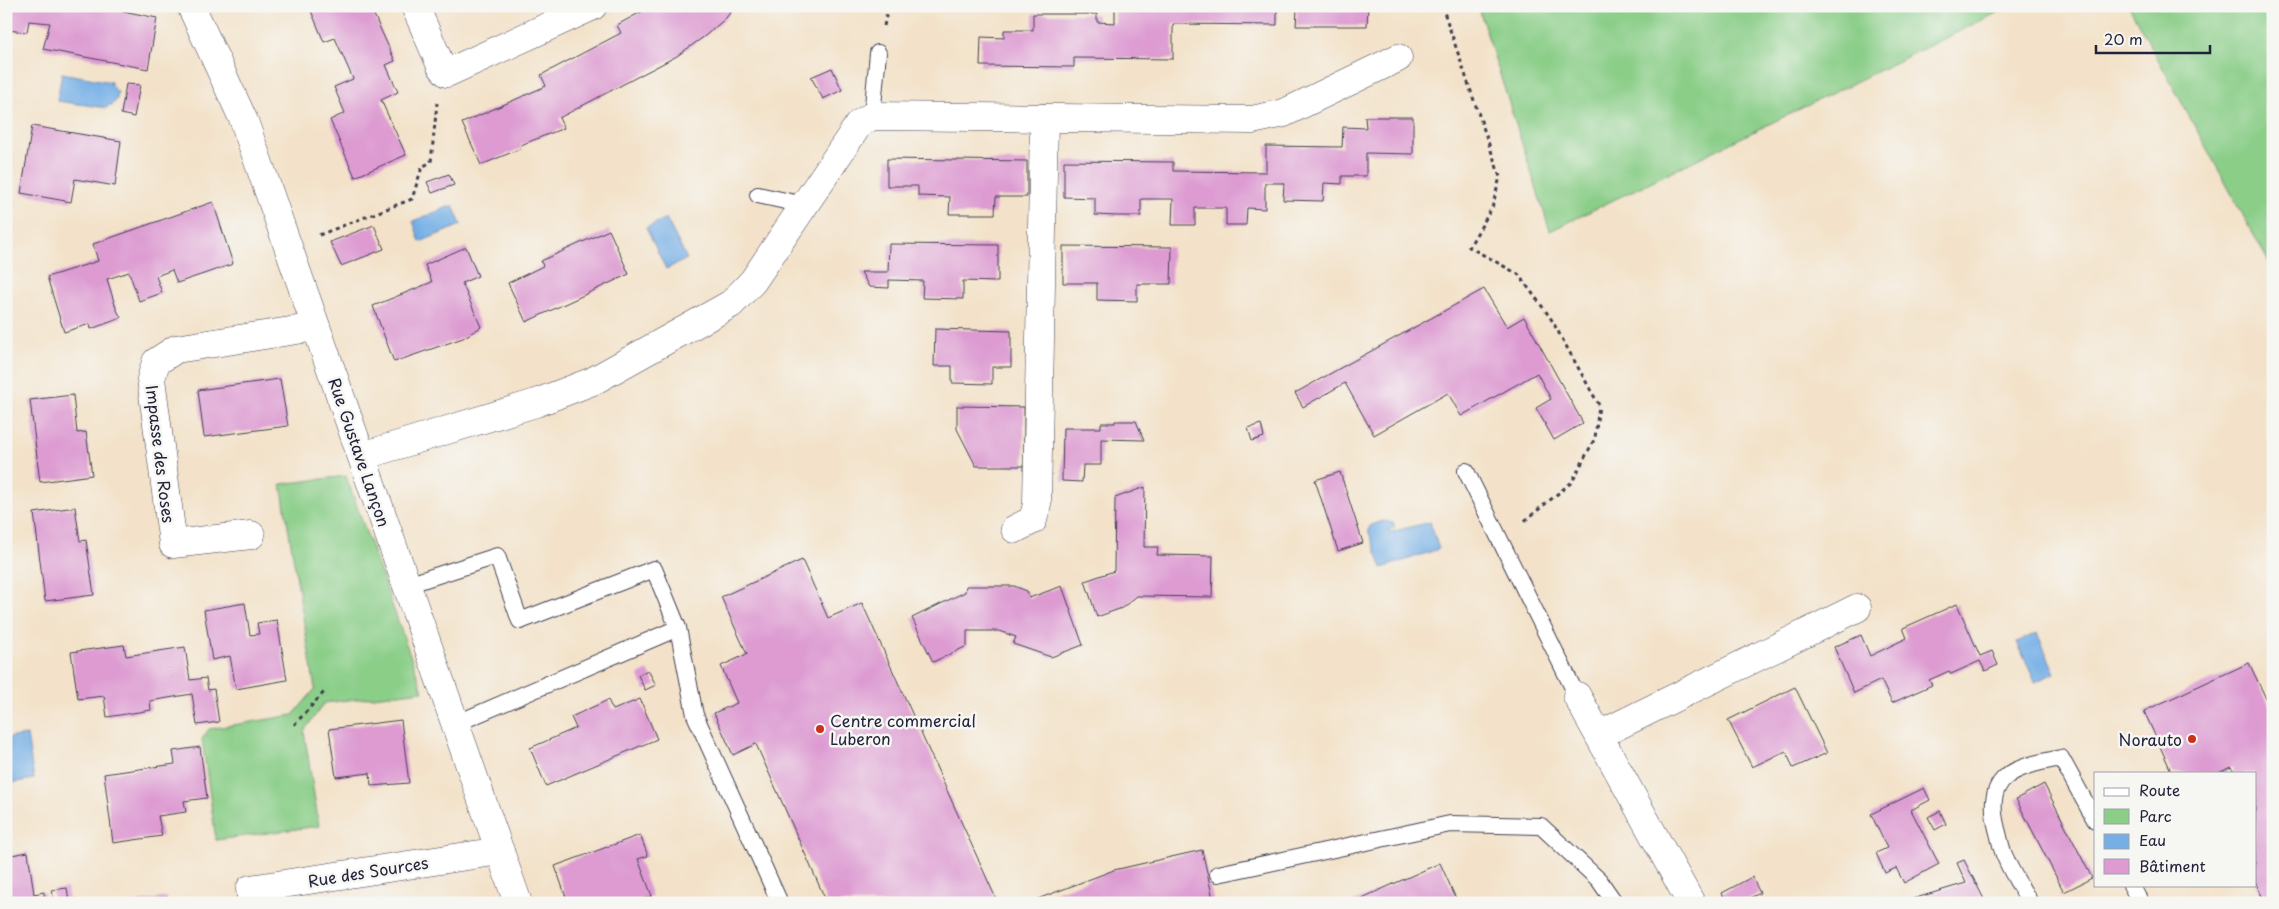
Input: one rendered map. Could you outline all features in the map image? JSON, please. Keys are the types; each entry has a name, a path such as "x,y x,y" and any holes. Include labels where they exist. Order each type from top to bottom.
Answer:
{"street":[{"name":"Rue Gustave Lançon","path":"191,6 244,121 518,903"},
{"path":"415,6 441,66 447,73 593,6"},
{"path":"362,456 536,403 593,381 731,304 753,281 859,124 872,116 1252,120 1284,113 1398,58"},
{"path":"1015,529 1033,520 1037,504 1044,118"},
{"name":"Impasse des Roses","path":"251,535 173,544 151,379 156,362 176,349 316,327"},
{"path":"1599,735 1857,608"},
{"path":"1578,696 1692,903"},
{"name":"Rue des Sources","path":"252,903 250,889 500,851"}],"lane":[{"path":"872,116 878,53"},
{"path":"758,195 804,206"},
{"path":"1466,471 1578,696"},
{"path":"407,585 497,556 520,621 654,569 678,628 695,715 780,903"},
{"path":"455,724 678,628"},
{"path":"2030,903 2005,858 1993,814 1992,802 1995,791 2006,778 2022,767 2061,758 2094,818"},
{"path":"1218,874 1450,824 1541,826 1599,880 1615,903"},
{"path":"2132,886 2141,903"}],"path":[{"path":"1442,6 1500,177 1492,208 1469,247 1518,274 1550,317 1599,405 1595,438 1572,482 1500,541"},
{"path":"288,247 412,198 422,167 430,162 441,66"},
{"path":"294,725 324,691"}],"green space":[{"path":"1478,6 2011,6 1550,231"},
{"path":"2129,6 2273,6 2273,270"},
{"path":"346,476 423,691 324,703 304,731 319,826 216,840 202,739 209,729 293,715 315,689 281,484"}],"water":[{"path":"62,73 111,82 111,86 118,92 117,99 112,105 108,105 107,108 57,101"},
{"path":"453,205 461,225 420,242 413,221"},
{"path":"666,218 687,259 666,269 646,228"},
{"path":"1384,521 1393,523 1395,527 1388,530 1391,532 1430,522 1439,549 1382,568 1368,530 1371,525"},
{"path":"2037,633 2055,673 2035,682 2017,642"},
{"path":"27,735 34,779 12,783 6,751 6,738"}],"building":[{"path":"6,6 99,6 157,18 148,69 43,49 50,23 29,21 27,32 6,30"},
{"path":"309,6 370,6 395,61 386,65 398,92 381,100 406,155 355,177 330,120 345,113 334,87 353,79 335,38 324,42"},
{"path":"652,6 735,6 726,18 677,56 559,118 564,128 521,145 522,148 481,165 462,123 546,86 541,75 621,33 617,25"},
{"path":"1115,6 1368,6 1367,26 1296,26 1297,9 1277,9 1277,25 1173,24 1173,59 1074,58 1074,67 980,66 981,37 1004,38 1004,30 1033,30 1033,14 1097,14 1097,22 1115,23"},
{"path":"832,68 842,90 823,99 811,77"},
{"path":"126,84 140,85 134,117 121,114"},
{"path":"1365,117 1413,117 1413,154 1366,153 1366,176 1342,176 1342,184 1324,183 1323,201 1283,200 1284,183 1265,183 1265,209 1247,208 1246,225 1226,225 1226,208 1195,208 1195,225 1172,225 1173,199 1141,199 1141,216 1118,216 1095,215 1095,198 1064,197 1064,161 1173,162 1173,171 1266,172 1266,146 1342,147 1343,127 1366,128"},
{"path":"32,126 121,141 115,186 75,179 71,202 21,193"},
{"path":"887,159 1027,161 1027,197 996,197 995,214 949,214 950,197 918,196 918,186 887,186"},
{"path":"449,174 454,185 432,193 427,182"},
{"path":"213,202 233,264 177,283 172,270 156,276 162,293 139,301 129,272 107,279 121,318 91,329 90,324 64,332 47,277 98,261 93,244"},
{"path":"374,225 384,249 341,266 330,242"},
{"path":"609,230 629,274 526,322 508,283 543,266 541,261"},
{"path":"889,244 998,245 998,282 963,281 963,299 922,298 923,281 889,280 889,288 869,287 861,272 888,272"},
{"path":"1063,246 1172,247 1171,284 1137,284 1137,301 1097,300 1097,283 1063,283"},
{"path":"466,247 478,276 462,283 481,327 463,338 394,362 373,306 432,282 425,265"},
{"path":"1484,289 1507,327 1524,317 1583,423 1554,440 1536,408 1551,399 1537,373 1461,416 1448,393 1374,435 1345,383 1303,407 1295,393"},
{"path":"935,329 1011,331 1011,367 992,367 992,384 952,383 952,366 934,366"},
{"path":"280,379 288,426 204,437 198,390"},
{"path":"73,395 77,433 86,432 92,475 40,482 30,400"},
{"path":"957,406 1024,407 1024,466 976,466 957,429"},
{"path":"1115,421 1136,421 1144,440 1101,439 1101,465 1083,465 1082,482 1062,481 1063,428 1101,428 1101,423 1115,423"},
{"path":"1261,424 1264,437 1252,441 1248,428"},
{"path":"1340,472 1363,543 1338,551 1315,480"},
{"path":"1145,487 1144,547 1158,547 1157,555 1213,556 1212,597 1137,596 1122,608 1097,617 1085,581 1114,571 1115,498"},
{"path":"75,507 80,541 86,540 94,595 45,601 34,513"},
{"name":"Centre commercial Luberon","path":"802,560 828,618 862,603 998,903 827,903 756,744 733,755 714,713 737,703 721,666 747,654 721,597"},
{"path":"966,586 1014,586 1027,591 1029,598 1062,586 1083,645 1051,657 1013,644 1016,637 999,631 967,631 967,646 933,662 912,618 965,592"},
{"path":"245,603 250,635 259,634 257,623 277,620 287,680 236,689 230,656 212,660 204,610"},
{"path":"1957,604 1980,656 1992,651 1998,665 1985,671 1980,661 1951,674 1949,671 1929,680 1932,685 1892,703 1881,680 1854,693 1834,647 1861,635 1870,656 1907,638 1903,628"},
{"path":"124,645 126,656 185,647 190,680 206,678 208,690 214,689 219,722 197,725 192,694 150,701 151,710 107,717 104,696 78,699 71,652"},
{"path":"2249,663 2273,713 2273,903 2265,903 2256,883 2256,772 2234,772 2232,767 2220,772 2172,772 2144,711"},
{"path":"648,670 656,685 645,690 638,675"},
{"path":"1795,687 1827,753 1793,768 1786,751 1752,767 1728,720"},
{"path":"640,699 657,739 546,786 530,748 576,728 571,717 608,700 613,710"},
{"path":"401,720 409,783 371,786 370,773 336,777 329,729"},
{"path":"200,747 207,798 184,801 186,812 158,816 162,836 113,843 104,774 175,764 173,751"},
{"path":"2044,784 2092,878 2064,892 2016,799"},
{"path":"1924,788 1930,800 1911,810 1939,864 1904,883 1896,868 1885,873 1876,853 1887,848 1871,814"},
{"path":"1940,811 1946,824 1935,830 1928,817"},
{"path":"640,835 648,856 638,859 652,896 630,903 568,903 555,866"},
{"path":"1202,850 1214,903 1027,903 1114,870"},
{"path":"28,852 34,894 44,892 45,903 6,903 6,856"},
{"path":"1964,860 1986,903 1899,903 1966,883 1957,863"},
{"path":"1440,863 1458,903 1351,903"},
{"path":"1752,877 1760,893 1740,903 1726,903 1722,893"},
{"path":"67,888 69,901 54,903 52,890"},
{"path":"167,897 168,903 137,903 137,902"}],"place":[{"name":"Centre commercial Luberon","path":"820,729"},
{"name":"Norauto","path":"2192,739"}]}
